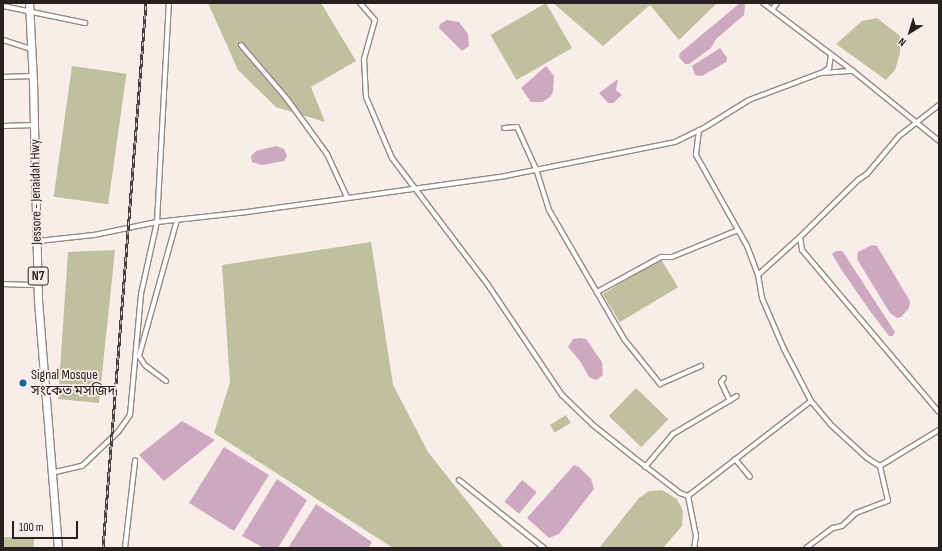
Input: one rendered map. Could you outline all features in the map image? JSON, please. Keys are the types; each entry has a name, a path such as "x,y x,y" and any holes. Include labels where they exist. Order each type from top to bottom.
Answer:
{"highway":[{"name":"Jessore - Jenaidah Hwy","path":"29,3 35,125 38,285 50,473 58,548"}],"street":[{"path":"50,473 82,466 118,432 130,415 141,294 156,222 169,3"},
{"path":"360,3 375,20 364,59 366,97 392,158 417,188 488,285 562,395 593,425 645,467 680,493 688,496"},
{"path":"763,3 853,71 939,141"},
{"path":"772,10 777,3"},
{"path":"3,6 85,23"},
{"path":"3,40 31,49"},
{"path":"241,45 286,99 327,154 347,197"},
{"path":"38,241 101,234 156,222 417,188 536,170 675,142 699,130 748,100 821,73 829,68 831,55"},
{"path":"821,73 853,71"},
{"path":"3,77 33,76"},
{"path":"758,275 800,237 858,180 867,174 899,136 917,124 939,105"},
{"path":"3,126 35,125"},
{"path":"504,128 517,127 536,170 549,210 624,339 660,384 701,366"},
{"path":"699,130 696,155 738,230 758,275 762,298 784,348 811,401 830,424 867,458 880,466 888,501 856,513 842,526 833,528 806,548"},
{"path":"166,381 144,365 139,356 177,220"},
{"path":"597,292 661,257 672,257 738,230"},
{"path":"800,237 802,250 939,412"},
{"path":"3,284 38,285"},
{"path":"724,378 721,382 730,401"},
{"path":"645,467 672,434 737,396"},
{"path":"688,496 811,401"},
{"path":"880,466 939,430"},
{"path":"735,459 750,477"},
{"path":"125,548 135,461"},
{"path":"459,480 544,548"},
{"path":"688,496 696,536 694,548"}],"green space":[{"path":"208,3 321,3 356,61 311,87 325,122 276,107 238,70"},
{"path":"546,3 572,48 517,80 491,35"},
{"path":"553,3 717,3 679,40 650,5 603,46"},
{"path":"877,18 900,36 900,53 895,70 886,80 836,44 862,21"},
{"path":"72,66 126,74 108,204 54,197"},
{"path":"371,242 393,385 428,452 504,548 393,548 214,433 230,382 222,265"},
{"path":"115,250 99,403 58,399 68,252"},
{"path":"661,259 678,287 620,322 603,294"},
{"path":"636,388 668,419 641,447 609,416"},
{"path":"566,415 571,423 555,433 550,425"},
{"path":"662,490 677,499 683,511 682,526 663,548 599,548 639,498 649,491"},
{"path":"3,537 34,538 34,548 3,548"}],"shaded area":[{"path":"740,3 745,4 744,15 716,39 711,48 689,64 685,64 679,57 680,53"},
{"path":"447,20 459,22 468,34 469,46 462,51 439,28 440,24"},
{"path":"720,48 727,58 726,62 702,76 695,75 692,66"},
{"path":"546,66 554,76 553,92 550,97 542,102 531,102 521,88"},
{"path":"618,79 616,90 622,95 613,103 608,103 599,93"},
{"path":"276,146 284,149 287,156 284,161 262,165 252,162 251,156 256,151"},
{"path":"872,245 877,246 910,301 909,308 901,317 897,318 890,313 857,259 858,252"},
{"path":"836,251 842,251 845,255 895,332 893,336 889,336 841,269 832,254"},
{"path":"573,339 586,339 602,362 603,375 596,380 589,377 580,361 568,347"},
{"path":"182,421 215,440 164,481 139,455"},
{"path":"224,447 269,475 234,531 189,503"},
{"path":"574,465 579,467 591,479 594,489 559,534 549,538 527,518"},
{"path":"277,479 307,500 278,548 264,548 242,536"},
{"path":"522,480 537,492 519,514 504,502"},
{"path":"316,504 372,542 368,548 288,548"}],"railway":[{"path":"103,548 146,3"}],"place":[{"name":"Signal Mosque সংকেত মসজিদ","path":"23,383"}]}
